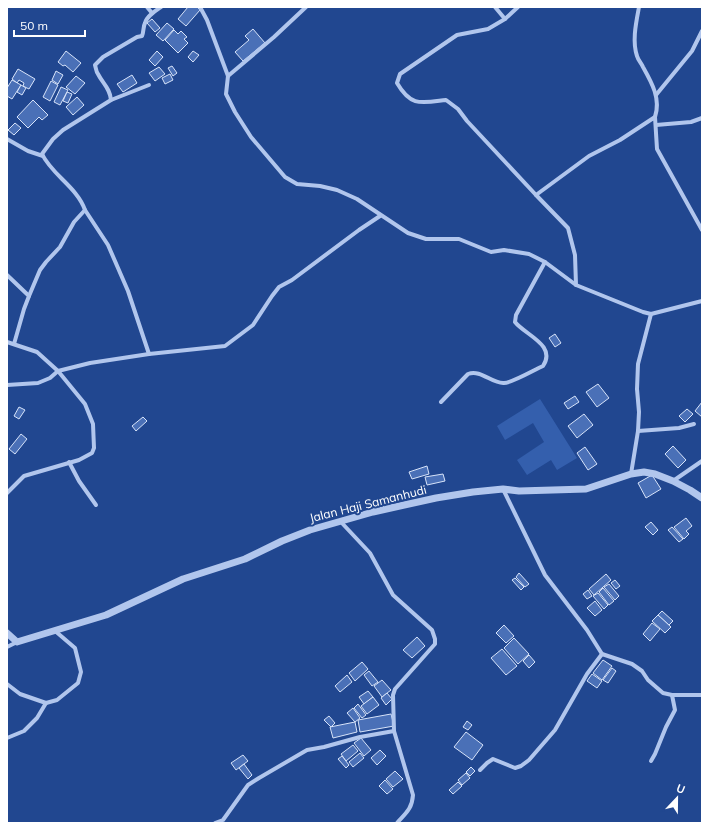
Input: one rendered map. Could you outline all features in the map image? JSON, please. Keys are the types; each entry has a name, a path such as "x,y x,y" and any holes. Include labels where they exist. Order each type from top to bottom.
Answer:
{"street":[{"path":"147,7 152,13"},
{"path":"111,100 111,95 104,81 97,74 95,65 103,56 137,37 142,36 145,22 152,13 161,7"},
{"path":"200,7 207,20 228,76 226,94 235,112 251,137 285,177 297,184 320,186 337,190 357,199 380,216 408,233 426,238 459,239 491,252 504,250 530,254 545,262 576,285 632,309 651,314 702,301"},
{"path":"228,76 274,37 306,7"},
{"path":"495,7 505,19"},
{"path":"518,7 505,19 488,30 457,35 400,74 397,83 403,92 412,100 422,103 446,100 458,109 467,121 568,228 575,254 576,285"},
{"path":"639,7 635,35 637,57 652,82 656,95 657,111 655,117 655,136 657,149 702,230"},
{"path":"656,95 692,51 702,32"},
{"path":"43,156 42,154 63,130 111,100 149,85"},
{"path":"536,195 589,156 620,140 655,117"},
{"path":"656,125 691,122 702,118"},
{"path":"7,139 28,151 43,156 82,202 85,210 108,245 128,291 149,354"},
{"path":"14,344 24,309 40,270 60,247 74,222 85,210"},
{"path":"7,385 38,383 50,378 58,371 90,363 149,354 225,346 253,325 279,287 292,280 380,216"},
{"path":"441,402 468,374 478,373 498,383 506,383 543,366 546,358 542,343 519,327 515,322 516,315 545,262"},
{"path":"7,275 29,296"},
{"path":"632,474 638,431 638,364 651,314"},
{"path":"7,342 37,352 58,371 85,404 93,424 94,448 92,453 79,460 24,476 7,493"},
{"path":"638,431 679,428 694,424"},
{"path":"673,481 702,461"},
{"path":"69,462 96,505"},
{"name":"Jalan Haji Samanhudi","path":"17,642 106,615 183,579 245,559 282,541 339,520 443,497 503,489 518,491 586,489 632,474 644,472 655,474 673,481 702,498"},
{"path":"503,489 545,575 587,630 602,654 632,664 642,671 648,680 663,692 672,695 702,695"},
{"path":"339,520 370,553 393,595 432,630 435,639 435,644 395,689 393,703 394,731 413,795 413,803 411,808 397,823"},
{"path":"7,684 20,694 46,703 57,700 78,683 81,672 75,648 54,630"},
{"path":"7,633 17,642 7,647"},
{"path":"480,770 487,762 494,759 514,768 521,766 529,760 555,730 587,674 602,654"},
{"path":"651,761 675,710 672,695"},
{"path":"7,738 24,731 37,718 46,703"},
{"path":"214,823 223,820 248,785 307,750 360,737 394,731"}],"shaded area":[{"path":"540,399 577,458 557,470 551,460 527,475 517,460 544,442 533,423 505,440 497,426"}],"building":[{"path":"188,7 197,7 200,10 186,26 178,19"},
{"path":"152,19 160,28 155,32 147,23"},
{"path":"167,23 174,29 163,41 156,35"},
{"path":"253,29 265,43 243,61 235,52 249,40 245,36"},
{"path":"174,30 178,34 181,31 187,37 184,39 188,43 178,53 165,40"},
{"path":"66,51 81,63 73,72 65,65 63,66 58,62"},
{"path":"157,51 163,57 155,66 149,60"},
{"path":"193,51 199,55 193,62 188,57"},
{"path":"172,66 177,73 173,76 168,68"},
{"path":"159,67 165,74 155,81 149,73"},
{"path":"18,69 35,79 29,89 23,86 24,83 19,80 17,83 12,79"},
{"path":"56,71 63,75 58,84 52,80"},
{"path":"170,74 173,80 165,84 162,78"},
{"path":"132,75 137,83 123,92 117,84"},
{"path":"76,76 85,83 75,94 66,87"},
{"path":"12,80 21,85 12,99 7,96 7,88"},
{"path":"51,81 58,85 50,101 43,97"},
{"path":"21,85 26,88 22,95 17,92"},
{"path":"61,87 68,90 60,105 54,102"},
{"path":"67,92 72,94 68,103 63,101"},
{"path":"77,97 84,105 73,115 66,107"},
{"path":"33,100 48,115 42,120 39,117 28,128 17,117"},
{"path":"15,123 21,128 14,135 8,130"},
{"path":"555,334 561,343 555,347 549,338"},
{"path":"598,384 609,398 597,407 586,392"},
{"path":"575,396 579,402 568,409 564,403"},
{"path":"702,402 702,417 695,411"},
{"path":"19,407 25,410 19,419 14,416"},
{"path":"687,409 693,414 685,422 679,416"},
{"path":"584,414 593,425 577,438 568,426"},
{"path":"143,417 147,421 136,431 132,426"},
{"path":"21,434 27,439 15,454 9,449"},
{"path":"673,446 686,460 678,468 665,454"},
{"path":"585,447 597,464 588,470 577,453"},
{"path":"427,466 429,474 412,479 409,472"},
{"path":"443,474 445,481 427,485 425,477"},
{"path":"652,475 661,489 646,498 638,483"},
{"path":"686,518 692,526 686,531 689,534 684,539 674,527"},
{"path":"651,522 658,530 653,535 645,527"},
{"path":"672,527 683,539 679,542 668,530"},
{"path":"519,573 529,584 525,587 516,577"},
{"path":"606,574 611,580 594,595 589,589"},
{"path":"515,578 524,587 521,590 512,580"},
{"path":"615,580 620,586 616,589 611,583"},
{"path":"609,584 619,596 615,600 604,587"},
{"path":"603,588 614,601 609,605 599,592"},
{"path":"588,590 592,596 587,599 583,594"},
{"path":"598,593 608,605 604,609 593,596"},
{"path":"595,601 602,610 595,616 587,608"},
{"path":"662,611 673,621 669,625 658,615"},
{"path":"658,615 671,627 665,633 652,621"},
{"path":"652,623 660,629 650,641 643,634"},
{"path":"504,625 514,636 506,643 496,633"},
{"path":"417,637 425,646 412,658 403,650"},
{"path":"514,638 529,654 518,664 504,648"},
{"path":"502,649 517,666 506,675 491,658"},
{"path":"529,655 535,662 529,668 523,661"},
{"path":"603,660 612,666 602,680 593,673"},
{"path":"362,662 368,669 355,681 349,673"},
{"path":"612,668 616,671 608,683 603,680"},
{"path":"369,671 378,682 372,686 364,675"},
{"path":"592,674 602,681 597,688 587,681"},
{"path":"347,675 352,682 340,692 335,686"},
{"path":"382,680 391,690 382,697 374,686"},
{"path":"368,691 373,697 364,704 359,697"},
{"path":"387,693 392,699 386,705 381,698"},
{"path":"373,697 379,705 367,714 361,706"},
{"path":"358,704 366,715 362,718 354,708"},
{"path":"353,708 360,718 355,722 347,713"},
{"path":"391,714 394,726 360,732 358,720"},
{"path":"329,716 335,723 331,727 324,720"},
{"path":"467,721 472,725 468,730 463,727"},
{"path":"355,722 357,732 333,738 330,727"},
{"path":"466,732 483,745 472,760 454,747"},
{"path":"361,738 371,750 364,756 354,743"},
{"path":"353,745 358,751 346,761 341,754"},
{"path":"380,750 386,756 377,765 371,758"},
{"path":"360,753 364,758 353,767 349,762"},
{"path":"243,755 248,761 236,770 231,763"},
{"path":"342,756 349,765 346,768 338,759"},
{"path":"244,764 252,775 248,779 239,768"},
{"path":"471,767 475,771 470,776 466,772"},
{"path":"395,771 403,779 393,787 386,779"},
{"path":"466,773 470,778 462,785 458,780"},
{"path":"385,780 393,789 387,794 379,786"},
{"path":"458,782 462,786 453,794 449,790"}]}
